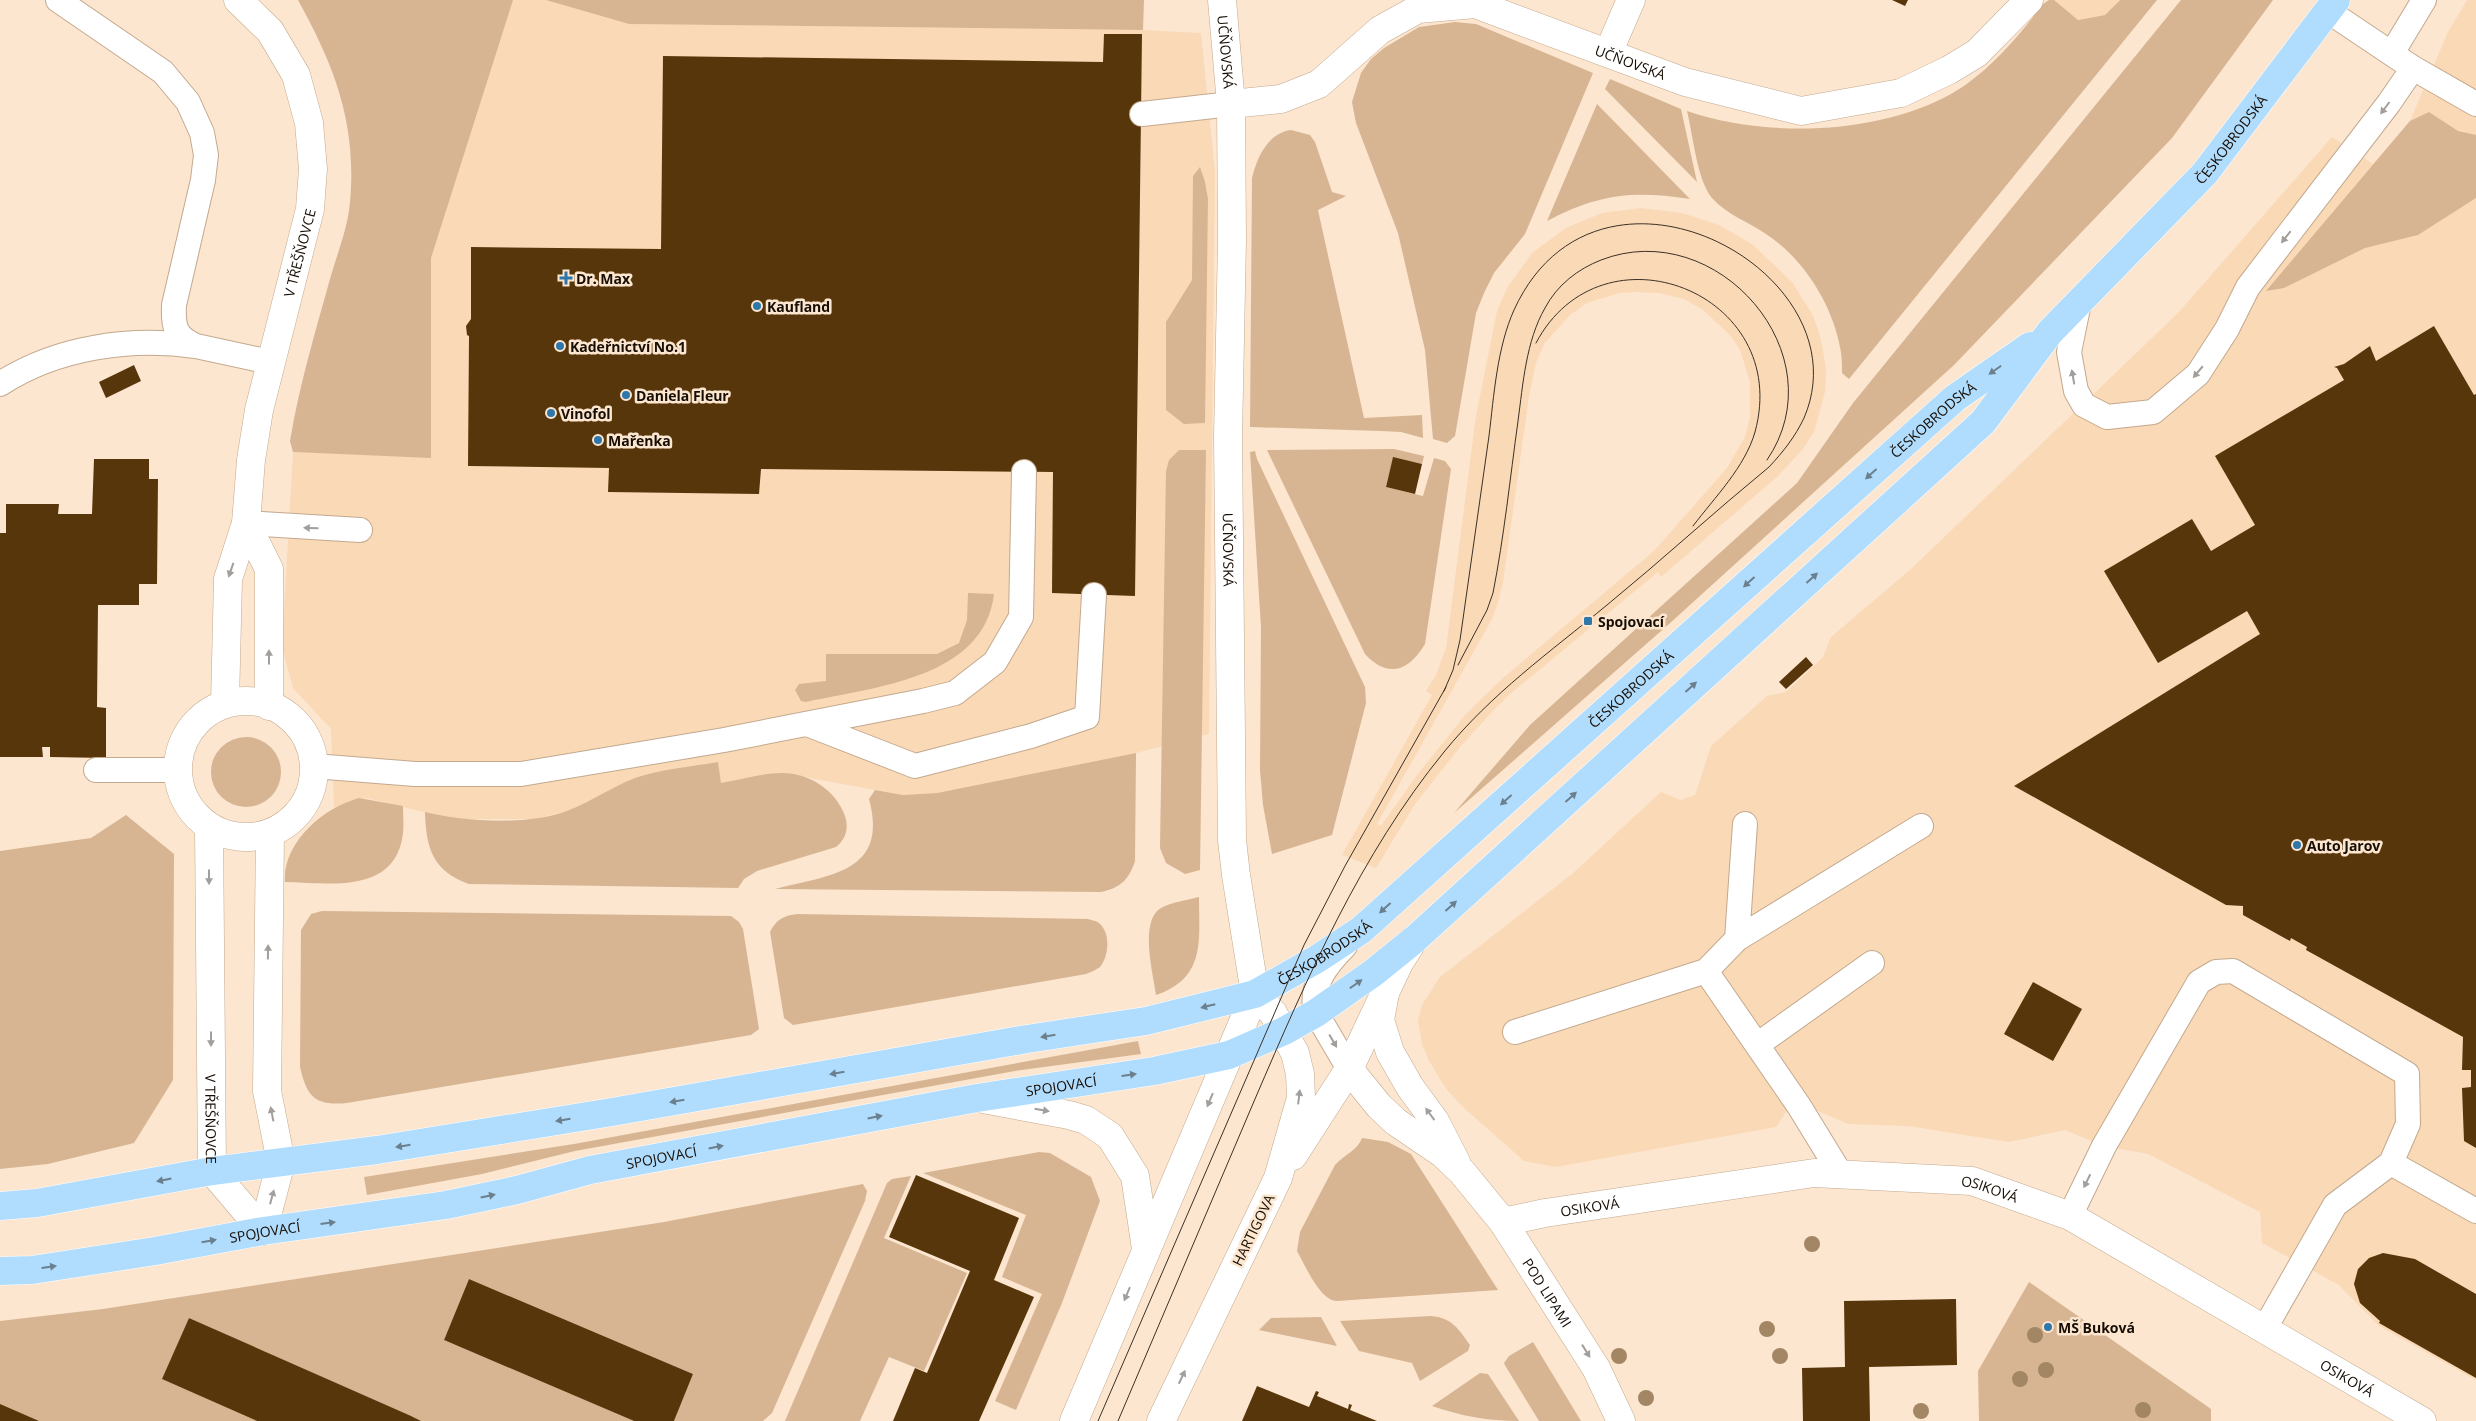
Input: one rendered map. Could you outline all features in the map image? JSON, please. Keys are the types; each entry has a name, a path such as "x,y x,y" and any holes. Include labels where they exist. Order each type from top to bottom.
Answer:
{"main road":[{"name":"ČESKOBRODSKÁ","path":"1316,1013 1415,939 1983,422 2050,332 2205,173 2332,5"},
{"name":"ČESKOBRODSKÁ","path":"1255,994 1317,959 1361,930 1955,398 2050,332"},
{"path":"0,1206 37,1203 212,1171 368,1152 582,1117 1027,1039 1146,1021 1255,994"},
{"name":"SPOJOVACÍ","path":"0,1271 32,1270 145,1253 262,1231 446,1205 517,1190 590,1170 977,1098 1154,1071 1229,1055 1284,1031 1316,1013"}],"street":[{"name":"V TŘEŠŇOVCE","path":"225,703 228,579 246,523 251,460 259,410 310,209 313,169 309,123 296,74 270,31 238,0"},
{"name":"UČŇOVSKÁ","path":"1222,0 1230,104 1232,240 1228,438 1232,840 1255,994"},
{"path":"1608,53 1631,0"},
{"name":"UČŇOVSKÁ","path":"1230,104 1281,99 1319,84 1380,30 1418,9 1475,4 1685,82 1801,110 1900,93 1949,70 1977,53 2029,0"},
{"path":"246,523 270,569 269,706"},
{"path":"250,702 269,706 287,715 301,727 308,742 314,766 310,794 294,819 270,834 238,838 209,828 185,803 176,770 184,739 203,715 225,703 250,702"},
{"name":"V TŘEŠŇOVCE","path":"209,828 212,1171 262,1231"},
{"path":"262,1231 281,1162 267,1091 270,834"},
{"path":"1278,1178 1349,1069 1399,963 1415,939"},
{"name":"POD LIPAMI","path":"1385,993 1380,1020 1390,1052 1410,1087 1435,1121 1462,1172"},
{"path":"1074,1421 1255,994"},
{"name":"HARTIGOVA","path":"1161,1421 1278,1178 1301,1098 1300,1074 1295,1053 1284,1031 1255,994"},
{"name":"POD LIPAMI","path":"1349,1069 1379,1106 1396,1122 1443,1154 1462,1172 1503,1222 1596,1368 1621,1421"},
{"path":"977,1098 1069,1115 1096,1126 1110,1136 1135,1176 1146,1249"},
{"name":"OSIKOVÁ","path":"1503,1222 1545,1213 1814,1172 1972,1181 2070,1216 2422,1421"}],"lane":[{"path":"58,0 163,72 188,102 202,133 206,155 203,180 174,305 173,321 178,333 185,341 196,346"},
{"path":"2392,53 2424,0"},
{"path":"2332,5 2412,68 2476,104"},
{"path":"2079,303 2069,352 2076,391 2084,405 2107,417 2153,412 2198,374 2227,329 2248,287 2389,103 2412,68"},
{"path":"1142,114 1230,104"},
{"path":"0,384 20,370 57,357 94,347 135,343 174,343 196,346 270,362"},
{"path":"314,766 415,774 521,774 807,724 955,693 995,662 1021,617 1024,472"},
{"path":"246,523 360,530"},
{"path":"807,724 916,766 1031,736 1087,717 1094,595"},
{"path":"96,770 176,770"},
{"path":"1737,939 1745,824"},
{"path":"1515,1032 1706,971 1737,939 1921,826"},
{"path":"1349,1069 1316,1013 1314,994 1322,975 1332,960 1361,930"},
{"path":"1757,1045 1872,963"},
{"path":"1706,971 1799,1106 1840,1173"},
{"path":"2070,1216 2104,1146 2199,982 2216,972 2234,971 2407,1074 2408,1124 2391,1164 2334,1205 2265,1328"},
{"path":"2391,1164 2476,1211"}],"shaded area":[{"path":"298,0 513,0 431,258 431,458 293,452 290,441 298,400 313,339 347,221 351,174 350,147 341,97 323,49"},
{"path":"503,0 561,0 629,24 1143,30 1201,33 1215,171 1209,734 1136,753 937,793 903,795 793,775 721,783 717,762 656,773 635,779 567,811 535,819 451,819 367,798 351,800 334,809 331,729 293,688 282,647 293,452 431,457 431,258"},
{"path":"546,0 1144,0 1143,30 629,24"},
{"path":"2049,0 2054,0 2078,20 2105,15 2120,0 2157,0 1849,379 1842,373 1841,350 1830,315 1814,283 1804,269 1779,244 1724,209 1712,198 1707,190 1699,169 1687,111 1718,120 1786,128 1856,125 1890,118 1922,108 1965,85 2002,54 2043,4"},
{"path":"2053,0 2120,0 2105,15 2077,20"},
{"path":"2181,0 2273,0 2172,138 1954,365 1669,624 1454,813 1530,725 1797,483 1853,403"},
{"path":"2467,0 2476,0 2476,1380 2379,1326 2339,1285 2262,1243 2260,1212 2148,1154 2104,1146 2065,1130 2009,1142 1908,1126 1848,1124 1809,1107 1788,1109 1776,1127 1556,1167 1524,1161 1463,1107 1447,1090 1429,1061 1422,1044 1418,1021 1422,1005 1440,977 1572,874 1661,792 1680,800 1695,795 1711,746 1767,696 1786,692 1823,657 1831,637 1912,568 2178,313 2332,137 2373,164 2410,121 2448,32"},
{"path":"1455,22 1476,24 1593,73 1525,234 1494,273 1476,313 1455,436 1447,443 1433,439 1425,350 1398,233 1356,123 1352,102 1361,73 1371,59 1384,48 1419,27"},
{"path":"1610,79 1681,109 1697,182 1605,89"},
{"path":"1597,104 1690,199 1651,195 1616,196 1583,205 1547,221"},
{"path":"2429,112 2458,131 2476,135 2476,198 2418,235 2365,248 2284,288 2266,291 2410,121"},
{"path":"1291,130 1310,135 1315,142 1332,192 1346,196 1318,210 1364,418 1422,415 1423,438 1401,432 1250,427 1252,178 1260,154 1265,147 1276,136"},
{"path":"1200,167 1208,199 1205,423 1184,424 1166,410 1166,322 1192,280 1193,176"},
{"path":"1641,208 1682,213 1719,225 1752,244 1792,282 1812,314 1819,332 1826,370 1825,392 1814,432 1803,449 1777,477 1661,577 1658,572 1510,694 1460,747 1415,804 1376,868 1342,855 1432,695 1426,691 1436,675 1446,648 1476,416 1497,311 1507,288 1532,253 1566,228 1602,213","holes":["1619,293 1659,293 1684,299 1703,310 1731,336 1740,350 1750,382 1750,418 1745,437 1727,468 1654,551 1503,678 1467,713 1417,775 1381,826 1377,824 1492,619 1498,602 1503,582 1529,396 1536,363 1544,344 1570,315 1587,303"]},
{"path":"1394,449 1424,456 1422,464 1393,458 1386,487 1423,496 1434,458 1445,461 1451,469 1425,644 1419,653 1405,666 1390,669 1382,667 1365,654 1267,450"},
{"path":"1179,450 1206,450 1200,870 1185,874 1166,863 1160,848 1166,471 1169,460"},
{"path":"1255,451 1257,459 1365,687 1366,703 1332,835 1272,854 1263,805 1260,770 1261,627 1250,452"},
{"path":"968,593 994,594 986,622 970,645 948,662 892,684 806,702 801,701 795,690 799,684 826,681 826,654 937,654 959,643 967,620"},
{"path":"246,737 259,740 271,747 278,759 281,772 278,785 271,797 259,804 246,807 233,804 221,797 214,785 211,772 214,759 221,747 233,740"},
{"path":"1136,753 1135,861 1127,878 1113,888 1101,892 775,889 834,874 850,866 862,856 870,842 873,824 869,799 875,790 903,795 937,793"},
{"path":"718,762 721,783 759,775 782,773 802,776 820,785 835,798 841,807 847,829 844,837 836,847 757,871 744,879 738,888 469,884 447,872 434,857 430,848 425,812 459,818 497,821 554,815 569,810 635,778 665,770"},
{"path":"359,798 403,806 403,833 398,853 388,867 374,876 358,881 340,883 285,882 290,854 308,829 332,809"},
{"path":"126,815 174,854 173,1080 134,1143 48,1164 0,1169 0,851 91,838"},
{"path":"1199,897 1199,943 1192,968 1184,979 1172,988 1156,995 1149,948 1149,935 1154,915 1165,906"},
{"path":"322,911 731,916 739,922 743,929 759,1029 751,1035 347,1103 327,1103 320,1101 310,1092 300,1067 301,930 311,914"},
{"path":"797,914 1088,919 1098,922 1103,927 1107,938 1107,951 1100,967 1086,974 793,1025 784,1018 770,932 781,919"},
{"path":"1138,1041 1141,1054 1015,1071 575,1151 482,1174 367,1195 364,1177 574,1144"},
{"path":"1362,1138 1388,1142 1411,1154 1498,1290 1337,1301 1325,1295 1319,1289 1297,1251 1300,1232 1335,1165 1354,1149"},
{"path":"1039,1152 1050,1153 1091,1177 1100,1201 1062,1303 1016,1410 995,1401 1042,1294 1002,1277 1026,1215 923,1173"},
{"path":"911,1176 884,1238 967,1273 924,1371 889,1357 860,1421 785,1421 887,1183 892,1179"},
{"path":"863,1184 867,1191 865,1201 772,1413 763,1421 674,1421 693,1374 469,1279 444,1340 634,1421 421,1421 189,1318 163,1379 257,1421 34,1421 0,1406 0,1321 103,1309 664,1222"},
{"name":"MŠ Buková","path":"2029,1282 2211,1409 2211,1421 1979,1421 1978,1371"},
{"path":"1431,1316 1444,1319 1454,1325 1470,1345 1468,1351 1420,1381 1412,1363 1359,1351 1340,1321"},
{"path":"1321,1317 1337,1346 1259,1330 1271,1318"},
{"path":"1533,1342 1581,1421 1539,1421 1506,1367 1504,1363 1509,1356"},
{"path":"1480,1373 1488,1374 1519,1421 1475,1417 1453,1413 1432,1406"}],"building":[{"path":"1892,0 1908,0 1905,6"},
{"path":"1104,34 1142,34 1135,596 1052,593 1053,472 761,469 759,494 608,492 609,468 468,466 469,336 467,335 466,326 471,319 471,247 661,249 663,56 1103,62"},
{"name":"Auto Jarov","path":"2434,326 2474,395 2476,394 2476,1148 2464,1141 2462,1088 2471,1087 2471,1070 2462,1070 2463,1037 2306,950 2307,947 2291,938 2290,941 2243,915 2243,906 2226,905 2014,786 2260,634 2247,611 2158,663 2104,571 2192,519 2211,551 2255,525 2215,456 2344,380 2337,368 2334,367 2344,364 2370,346 2376,361"},
{"path":"134,365 141,381 106,398 99,382"},
{"path":"1393,457 1422,464 1415,494 1386,487"},
{"path":"94,459 149,459 149,479 158,479 157,584 139,584 139,605 98,605 97,707 106,708 106,758 50,757 50,747 42,747 43,757 0,757 0,533 6,533 6,504 59,504 58,514 92,514"},
{"path":"1806,657 1813,665 1786,689 1779,682"},
{"path":"2033,982 2082,1009 2053,1061 2004,1034"},
{"path":"916,1175 1019,1218 994,1280 1034,1297 979,1421 893,1421 915,1368 927,1373 970,1271 889,1237"},
{"path":"2383,1253 2415,1259 2476,1294 2476,1378 2379,1323 2380,1321 2360,1303 2354,1284 2358,1269 2369,1258"},
{"path":"469,1279 693,1374 674,1421 634,1421 444,1340"},
{"path":"1956,1299 1957,1365 1869,1367 1870,1421 1803,1421 1802,1368 1845,1367 1844,1301"},
{"path":"189,1318 421,1421 257,1421 162,1379"},
{"path":"1257,1386 1309,1407 1316,1391 1319,1392 1317,1396 1348,1409 1349,1404 1352,1405 1350,1410 1377,1421 1242,1421"},
{"path":"0,1404 39,1421 0,1421"}],"tram line":[{"path":"1118,1421 1255,1099 1316,963 1361,875 1386,833 1414,792 1444,752 1481,711 1522,674 1627,588 1769,467 1788,444 1804,418 1813,364 1797,314 1762,271 1714,240 1659,225 1604,229 1553,256 1514,310 1504,340 1495,388 1460,640 1453,670 1444,691"},
{"path":"1458,665 1487,610 1493,593 1504,529 1524,378 1533,334 1550,300 1562,285 1576,273 1601,260 1644,251 1686,258 1723,276 1755,304 1777,339 1788,378 1785,419 1767,460"},
{"path":"1536,343 1566,305 1603,285 1644,280 1684,288 1720,310 1746,342 1759,383 1755,432 1737,469 1693,526"},
{"path":"1098,1421 1304,945 1345,866 1446,687"}],"place":[{"name":"Dr. Max","path":"566,278"},
{"name":"Kaufland","path":"757,306"},
{"name":"Kadeřnictví No.1","path":"560,346"},
{"name":"Daniela Fleur","path":"626,395"},
{"name":"Vinofol","path":"551,413"},
{"name":"Mařenka","path":"598,440"},
{"name":"Spojovací","path":"1588,621"},
{"name":"Auto Jarov","path":"2297,845"},
{"name":"MŠ Buková","path":"2048,1327"}]}
